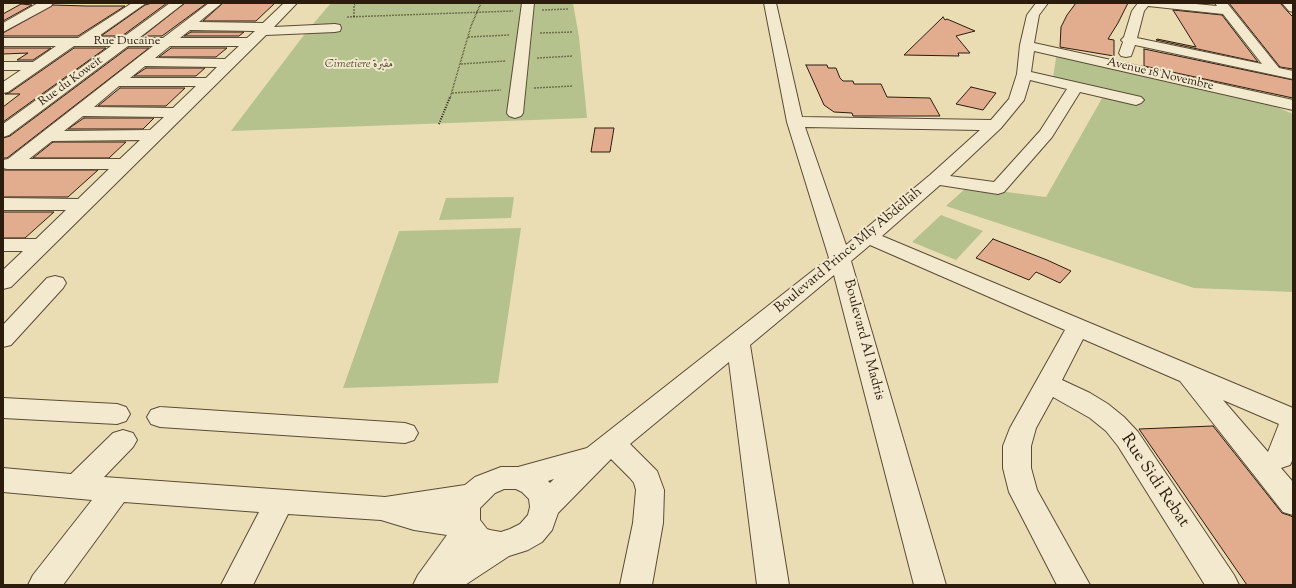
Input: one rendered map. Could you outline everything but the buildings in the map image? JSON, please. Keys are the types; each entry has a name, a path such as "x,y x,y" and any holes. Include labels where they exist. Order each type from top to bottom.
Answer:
{"street":[{"path":"3,28 47,3"},
{"path":"3,89 35,66 140,3"},
{"name":"Rue du Koweit","path":"3,132 178,3"},
{"path":"8,164 49,136 165,42 216,3"},
{"path":"3,282 291,3"},
{"name":"Boulevard Al Madris","path":"770,3 795,122 840,259 930,585"},
{"name":"Boulevard Prince Mly Abdellah","path":"545,507 603,450 868,237 996,125 1016,100 1024,74 1027,45 1033,15 1042,3"},
{"path":"1123,67 1128,40 1138,10 1144,3"},
{"path":"1151,3 1224,7 1275,72"},
{"path":"1288,3 1293,8"},
{"path":"515,113 528,7"},
{"path":"186,26 260,33 335,28"},
{"name":"Rue Ducaine","path":"3,42 165,42 260,33"},
{"path":"1128,40 1293,75"},
{"name":"Avenue 18 Novembre","path":"1027,45 1293,105"},
{"path":"142,62 229,63"},
{"path":"3,66 35,66"},
{"path":"1024,74 1136,100"},
{"path":"116,82 210,82"},
{"path":"936,179 998,188 1046,134 1076,87"},
{"path":"80,111 178,113"},
{"path":"795,122 996,125"},
{"path":"49,136 155,134"},
{"path":"8,164 125,164"},
{"path":"3,204 82,205"},
{"path":"868,237 1293,420 1280,457"},
{"path":"3,245 41,245"},
{"path":"3,339 55,283"},
{"path":"1074,585 1023,492 1017,468 1017,446 1023,428 1078,327"},
{"path":"738,343 773,585"},
{"path":"1188,374 1293,503"},
{"name":"Rue Sidi Rebat","path":"1047,384 1081,400 1099,411 1115,424 1128,439 1223,585"},
{"path":"3,408 120,427 78,486"},
{"path":"160,417 405,433"},
{"path":"603,450 640,470 647,479 650,490 648,523 636,585"},
{"name":"Boulevard Prince Mly Abdellah","path":"518,478 603,450"},
{"path":"501,478 518,478 532,484 542,494 545,507 541,521 531,533 517,542 501,545 487,543 476,538 467,528 464,515 466,505 472,496 485,485 501,478"},
{"path":"3,480 117,490 381,508 414,517 467,528"},
{"path":"44,585 117,490"},
{"path":"381,508 472,496"},
{"path":"237,585 280,501"},
{"path":"429,585 467,528"},
{"path":"438,585 501,545"}],"path":[{"path":"354,17 354,6 356,3"},
{"path":"439,124 450,98 471,26 481,3"},
{"path":"347,17 478,12 528,7 568,9"}],"green space":[{"name":"Cimetiere مقبرة","path":"331,3 573,3 579,37 587,118 231,131 307,31"},
{"path":"1057,51 1247,94 1293,114 1293,292 1194,288 946,206 967,187 1046,197 1105,93 1053,78"},
{"path":"514,197 511,218 439,220 446,198"},
{"path":"941,215 983,231 956,260 912,242"},
{"path":"521,228 498,383 343,388 399,231"}]}
